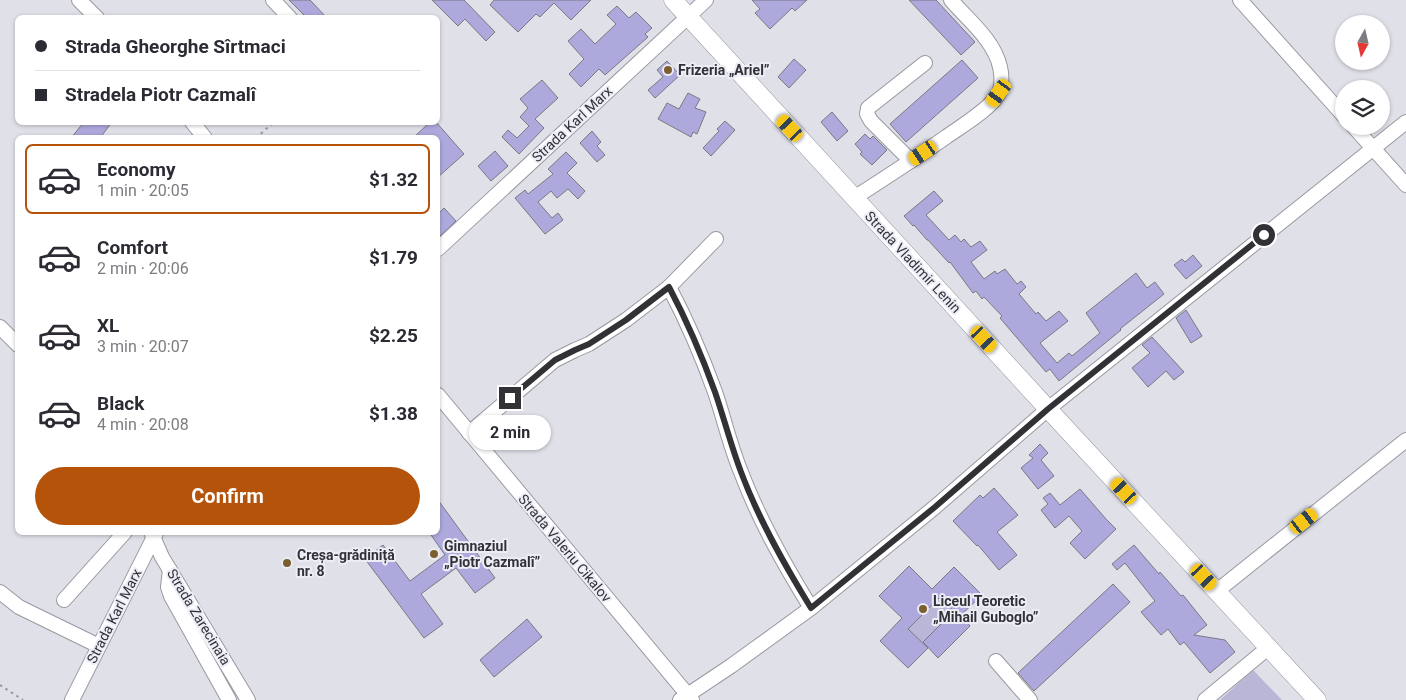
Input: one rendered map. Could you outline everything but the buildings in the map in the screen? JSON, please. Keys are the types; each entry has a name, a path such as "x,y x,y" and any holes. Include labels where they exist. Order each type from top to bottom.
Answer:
{"main road":[{"name":"Strada Vladimir Lenin","path":"673,0 1317,700"}],"street":[{"path":"79,0 94,15"},
{"path":"274,0 287,15"},
{"name":"Strada Karl Marx","path":"440,247 706,0"},
{"path":"854,198 911,161 990,105 999,93 1000,67 995,54 985,37 951,0"},
{"path":"1240,0 1335,106"},
{"path":"911,161 871,122 867,114 868,108 925,62"},
{"path":"687,698 811,608 935,507 1048,409 1406,122"},
{"path":"194,125 203,135"},
{"path":"1361,135 1406,185"},
{"path":"469,433 555,360 589,344 626,320 669,287 716,238"},
{"path":"669,287 687,322 715,391 751,498 781,557 811,608"},
{"path":"0,327 15,342"},
{"name":"Strada Valeriu Cikalov","path":"440,397 687,698"},
{"path":"1217,591 1406,440"},
{"path":"64,600 122,535"},
{"name":"Strada Karl Marx","path":"72,700 154,535"},
{"name":"Strada Zarecinaia","path":"154,535 170,570 248,700"},
{"path":"170,570 168,587 171,596 229,700"},
{"path":"0,592 19,607 99,646"},
{"path":"1205,700 1268,648"},
{"path":"996,661 1030,700"}],"path":[{"path":"259,135 271,125"},
{"path":"0,685 23,700"}],"shaded area":[{"path":"939,598 954,611 922,643 908,629"},
{"path":"1253,670 1282,700 1220,700"}],"place":[{"name":"Frizeria „Ariel”","path":"668,70"},
{"name":"Gimnaziul „Piotr Cazmalî”","path":"434,554"},
{"name":"Creșa-grădiniță nr. 8","path":"287,563"},
{"name":"Liceul Teoretic „Mihail Guboglo”","path":"923,609"}],"route":[{"path":"510,398 555,360 589,344 626,320 669,287 687,322 715,391 751,498 781,557 811,608 935,507 1048,409 1264,235"}]}
